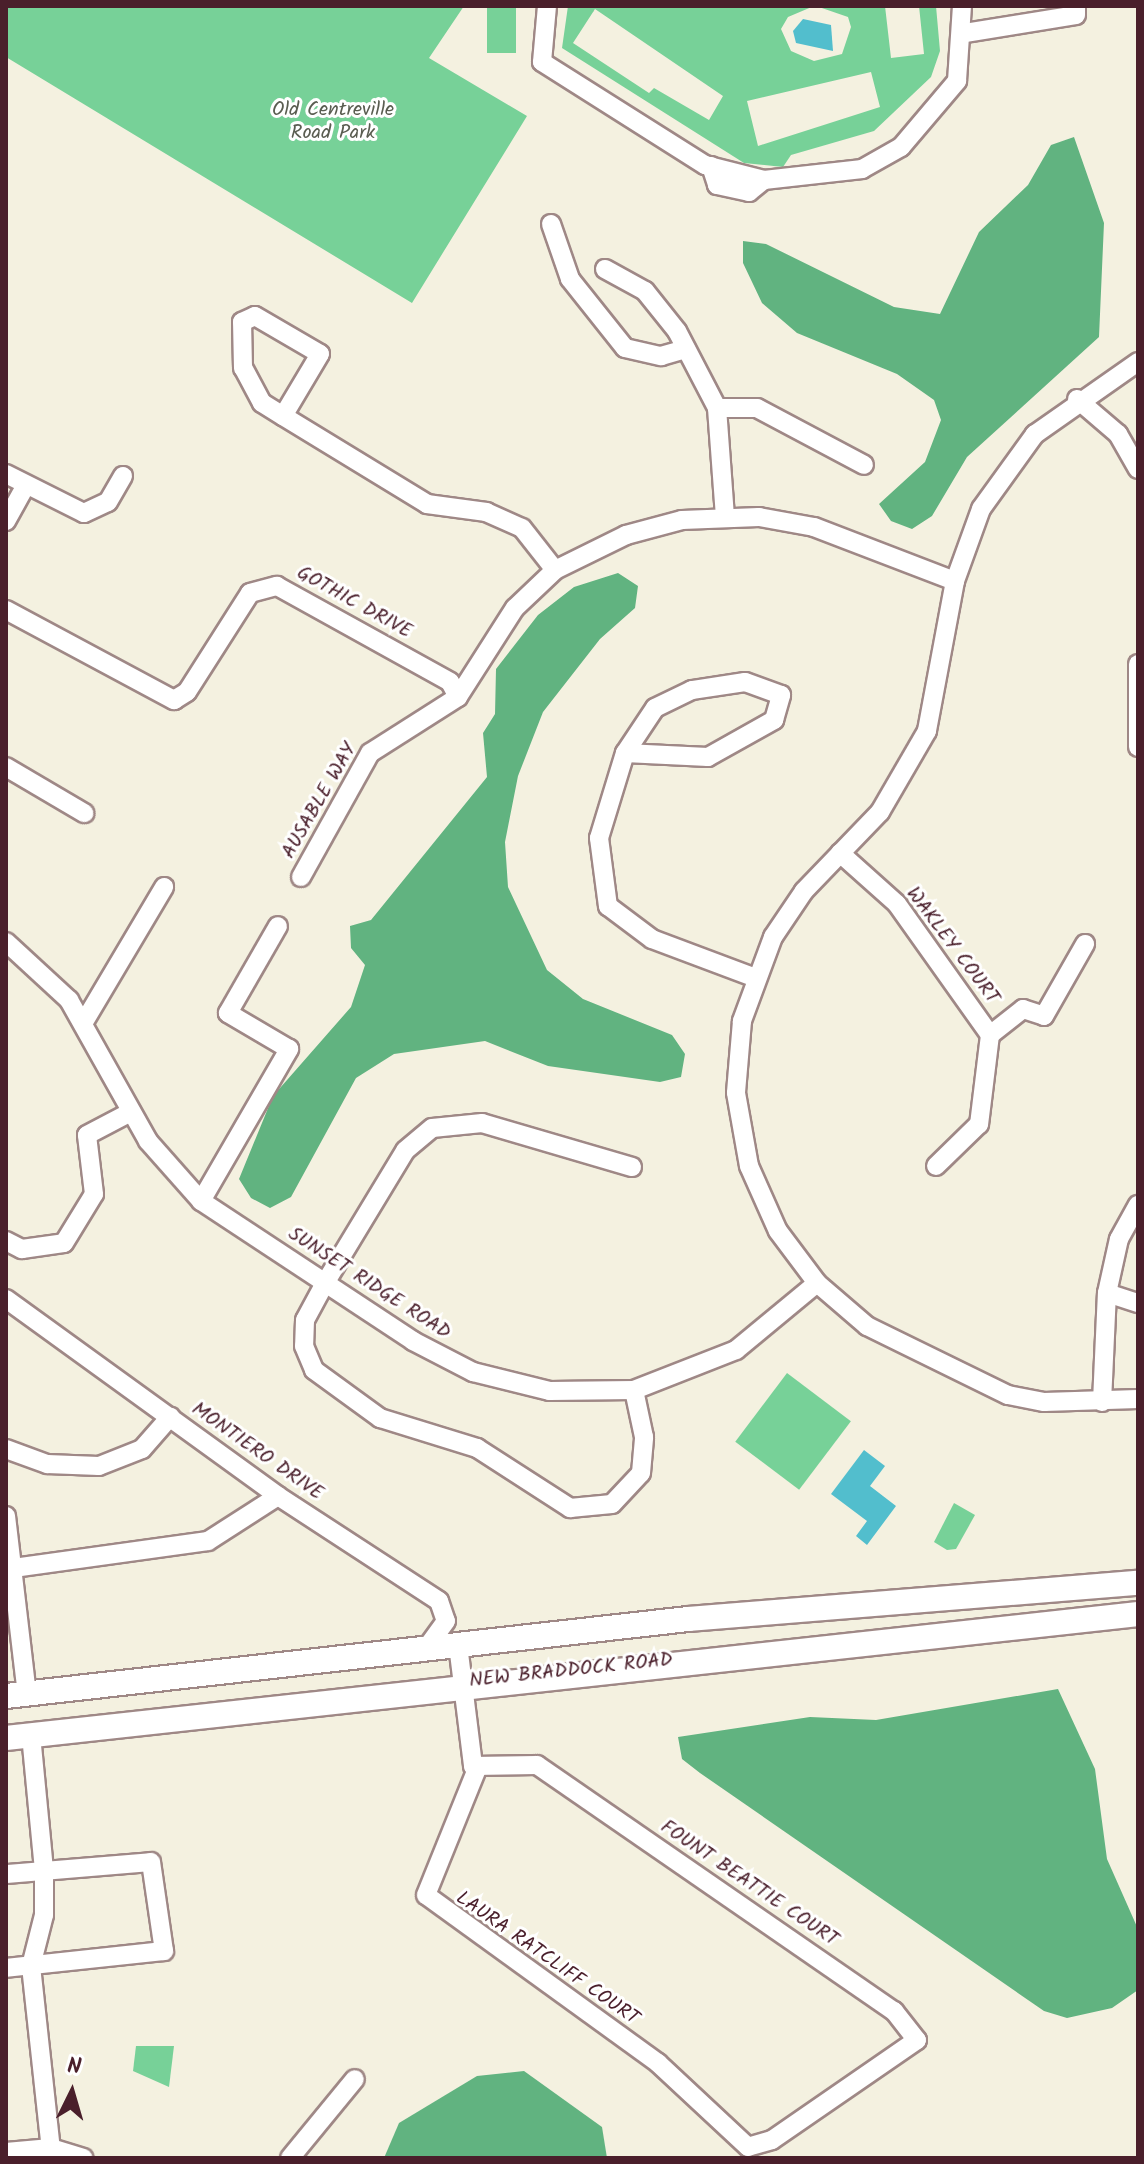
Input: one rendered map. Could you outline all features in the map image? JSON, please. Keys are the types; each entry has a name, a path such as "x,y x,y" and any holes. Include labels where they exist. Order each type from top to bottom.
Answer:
{"main road":[{"name":"NEW BRADDOCK ROAD","path":"17,1695 458,1645 1138,1583"},
{"name":"NEW BRADDOCK ROAD","path":"6,1738 460,1683 1138,1614"}],"street":[{"path":"547,6 542,62 711,166 764,180 862,169 901,147 957,81 965,33 962,6"},
{"path":"965,33 1076,15 1076,6"},
{"path":"551,224 570,279 625,348 661,356 686,349"},
{"path":"605,269 645,291 686,349 717,408 725,518"},
{"path":"283,416 320,354 255,316 242,322 243,368 262,403 283,416 427,504 486,512 522,528 555,570"},
{"path":"1138,362 1077,399 1006,468 975,521 955,581 927,731 900,784 787,912 753,977 737,1059 740,1129 762,1200 817,1283 867,1326 973,1383 1044,1402 1138,1399"},
{"path":"1077,399 1118,434 1138,469"},
{"path":"717,408 757,408 864,465"},
{"path":"6,474 84,513 108,502 123,476"},
{"path":"6,521 26,485"},
{"path":"458,697 515,608 555,570 626,535 725,518 814,527 955,581"},
{"name":"GOTHIC DRIVE","path":"6,610 174,700 187,692 250,593 277,586 450,682 458,697"},
{"path":"1138,664 1138,747"},
{"path":"625,753 708,757 774,720 781,695 745,682 692,690 655,708 625,753 599,838 608,906 652,939 753,977"},
{"name":"AUSABLE WAY","path":"301,877 370,753 458,697"},
{"path":"6,767 84,813"},
{"name":"WAKLEY COURT","path":"840,853 897,904 990,1035 979,1124 936,1166"},
{"path":"84,1022 164,887"},
{"path":"201,1201 289,1049 228,1013 278,926"},
{"name":"SUNSET RIDGE ROAD","path":"6,942 84,1022 131,1112 201,1201 426,1348 497,1380 575,1393 634,1390 736,1350 817,1283"},
{"name":"WAKLEY COURT","path":"990,1035 1023,1009 1044,1016 1085,944"},
{"path":"6,1241 22,1249 64,1243 94,1194 87,1135 131,1112"},
{"path":"632,1167 482,1123 432,1128 405,1151 305,1320 314,1370 380,1418 477,1448 570,1508 612,1504 641,1473 644,1437 634,1390"},
{"path":"1102,1402 1107,1293 1119,1239 1138,1205"},
{"path":"1107,1293 1138,1303"},
{"name":"MONTIERO DRIVE","path":"6,1299 278,1496 439,1601 445,1624 426,1649"},
{"path":"6,1449 47,1464 99,1466 142,1449 170,1417"},
{"path":"9,1569 208,1541 278,1496"},
{"path":"6,1516 17,1695"},
{"path":"458,1645 464,1733 477,1769"},
{"path":"31,1735 44,1870 44,1915 31,1966 52,2153"},
{"name":"FOUNT BEATTIE COURT","path":"477,1769 508,1761 551,1774 894,2011 917,2040 772,2140 748,2147"},
{"name":"LAURA RATCLIFF COURT","path":"477,1769 426,1895 658,2063 748,2147"},
{"path":"6,1874 151,1862 164,1951 6,1968"},
{"path":"290,2158 355,2079"},
{"path":"6,2152 52,2153 84,2158"}],"green space":[{"name":"Old Centreville Road Park","path":"6,6 464,6 429,58 527,116 412,303 6,57"},
{"path":"487,6 516,6 516,53 487,53"},
{"path":"568,6 814,6 788,17 781,29 791,51 814,61 842,54 851,27 848,17 816,6 885,6 891,58 924,54 919,6 936,6 940,51 931,77 874,131 791,155 783,167 744,163 562,48","holes":["595,9 723,96 709,120 654,88 649,93 573,43","871,72 880,107 758,146 747,101"]},
{"path":"1074,137 1104,223 1099,337 967,457 932,516 912,529 891,521 879,504 925,462 941,420 934,400 897,374 797,333 762,303 743,263 743,241 766,244 894,307 940,314 979,232 1028,185 1051,145"},
{"path":"618,573 638,586 635,608 600,639 543,712 518,776 505,842 508,887 547,970 583,999 672,1035 685,1054 681,1077 660,1082 548,1066 485,1041 394,1054 356,1078 291,1197 270,1208 251,1198 239,1179 273,1096 351,1007 365,965 351,948 350,926 371,920 487,777 483,733 495,714 496,669 538,615 574,587"},
{"path":"787,1373 851,1421 799,1490 735,1442"},
{"path":"954,1503 975,1515 956,1549 947,1550 934,1542"},
{"path":"1058,1689 1095,1769 1107,1859 1138,1929 1138,1990 1112,2008 1067,2018 1044,2011 700,1773 682,1759 678,1737 810,1717 876,1720"},
{"path":"136,2046 174,2046 169,2087 133,2071"},
{"path":"524,2071 602,2127 607,2158 384,2158 399,2123 477,2076"}],"water":[{"path":"803,19 831,25 833,51 796,43 793,31"},
{"path":"864,1450 885,1466 870,1486 896,1506 867,1545 856,1536 867,1521 831,1494"}]}
